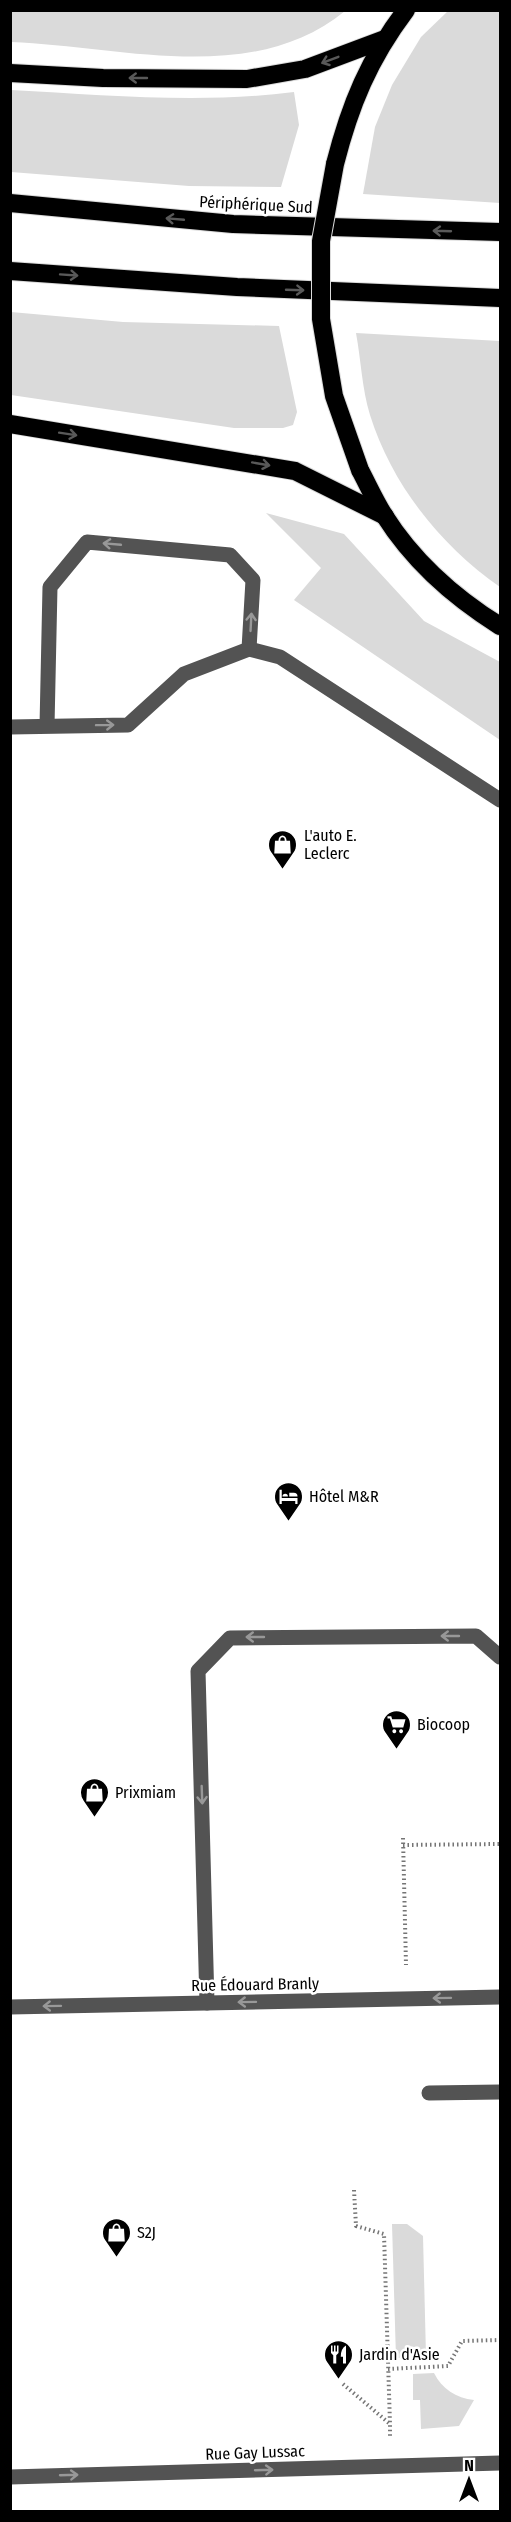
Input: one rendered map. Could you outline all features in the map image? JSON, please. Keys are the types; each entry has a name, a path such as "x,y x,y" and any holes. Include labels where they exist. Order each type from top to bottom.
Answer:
{"highway":[{"path":"406,10 385,39 363,78 335,164 321,241 321,319 334,396 360,470 385,516 424,566 470,607 501,626"},
{"path":"10,73 103,78 247,79 305,69 385,39"},
{"name":"Périphérique Sud","path":"10,203 233,224 501,232"},
{"path":"10,271 237,287 501,298"},
{"path":"10,424 295,471 385,516"}],"street":[{"path":"46,726 50,587 87,542 230,555 253,580 249,649"},
{"path":"10,727 128,725 184,674 249,649 280,657 501,801"},
{"path":"207,2002 198,1671 230,1638 476,1636 501,1657"},
{"name":"Rue Édouard Branly","path":"10,2007 501,1997"},
{"path":"429,2093 501,2092"},
{"name":"Rue Gay Lussac","path":"10,2477 501,2463"}],"path":[{"path":"403,1838 406,1965"},
{"path":"403,1845 501,1844"},
{"path":"354,2190 356,2226 384,2234 390,2439"},
{"path":"388,2369 448,2366 462,2341 501,2340"},
{"path":"343,2384 390,2424"}],"shaded area":[{"path":"10,11 345,11 308,34 269,48 227,55 184,57 11,42"},
{"path":"448,11 500,11 500,203 363,194 375,127 392,85 421,37"},
{"path":"11,90 188,98 259,96 294,92 299,125 281,187 189,186 11,172"},
{"path":"11,312 123,322 279,326 297,412 293,425 283,428 234,428 11,395"},
{"path":"356,333 500,341 500,587 478,571 439,533 421,512 391,466 379,441 367,405"},
{"path":"266,513 344,534 424,621 500,662 500,740 294,600 321,568"},
{"path":"392,2224 407,2224 423,2236 426,2356 396,2358"},
{"path":"434,2373 450,2392 474,2400 459,2426 421,2429 420,2400 413,2400 413,2374"}],"place":[{"name":"L'auto E. Leclerc","path":"283,870"},
{"name":"Hôtel M&R","path":"288,1522"},
{"name":"Biocoop","path":"396,1750"},
{"name":"Prixmiam","path":"94,1818"},
{"name":"S2J","path":"116,2258"},
{"name":"Jardin d'Asie","path":"338,2380"}]}
